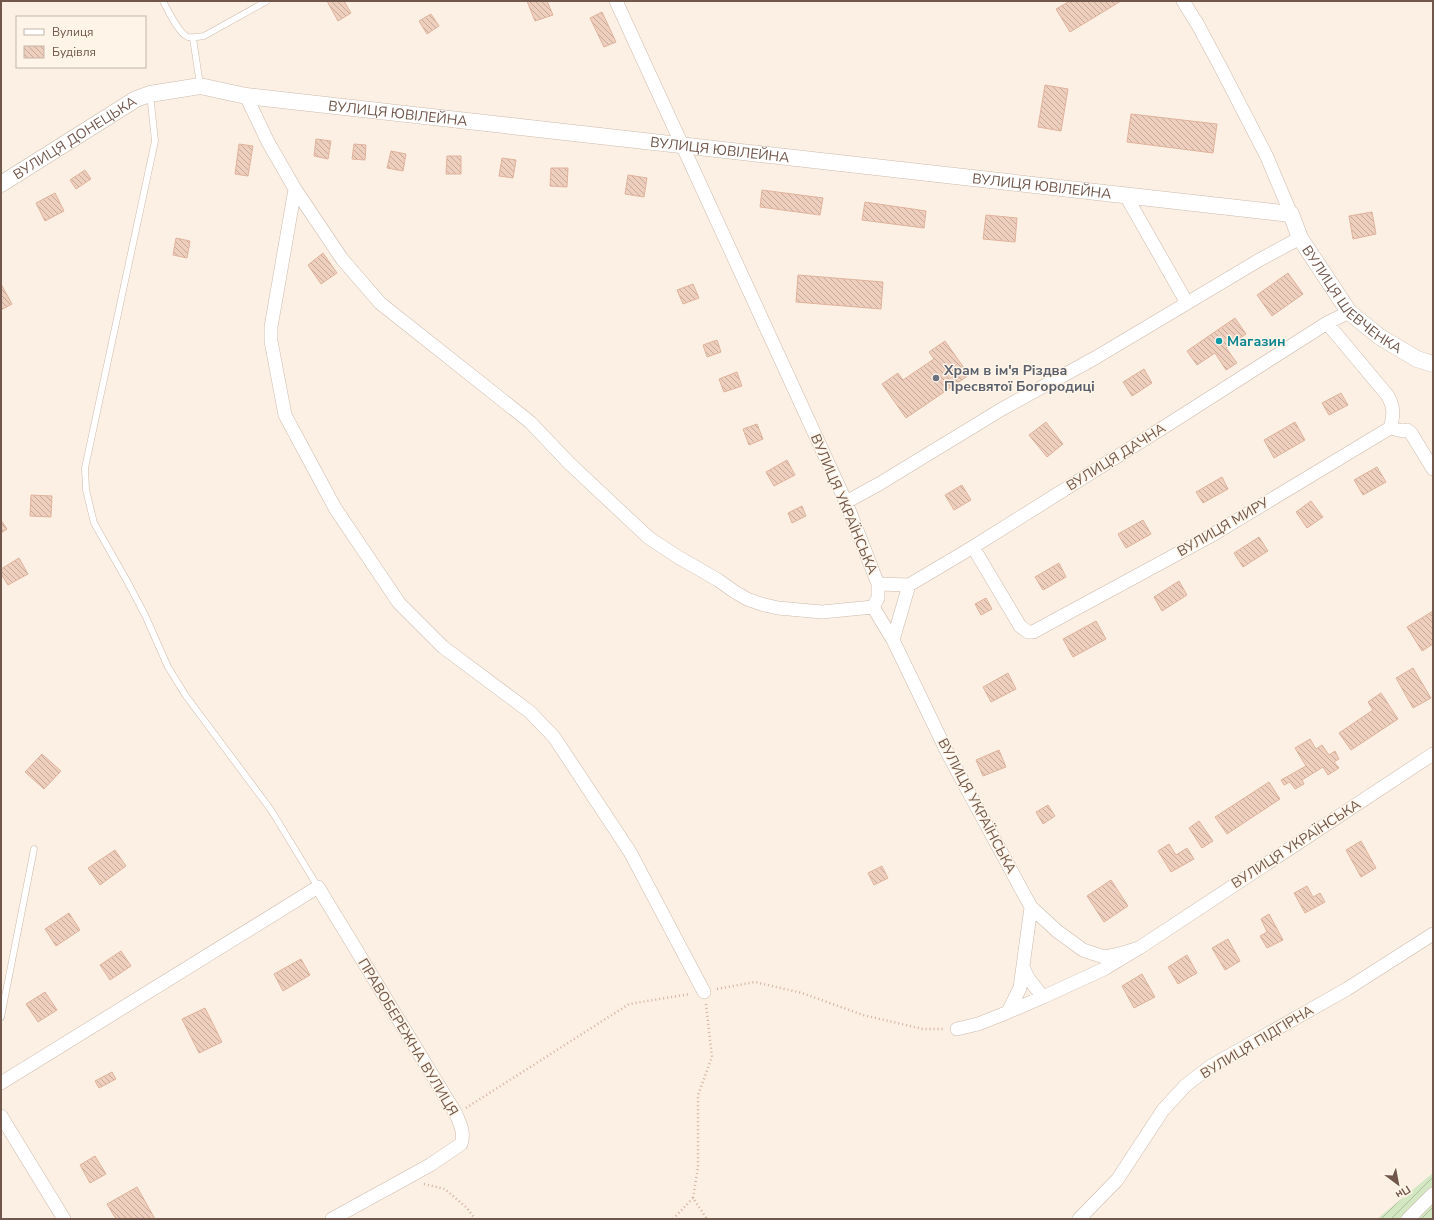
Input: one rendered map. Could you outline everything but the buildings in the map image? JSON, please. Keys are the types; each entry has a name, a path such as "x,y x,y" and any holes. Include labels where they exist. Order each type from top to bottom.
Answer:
{"street":[{"name":"ВУЛИЦЯ УКРАЇНСЬКА","path":"616,1 846,502 878,584 878,598 873,607 892,640 948,754 1031,907 1057,931 1083,950 1104,957 1139,948"},
{"path":"1183,1 1198,25 1264,150 1291,214"},
{"name":"ВУЛИЦЯ ЮВІЛЕЙНА","path":"150,94 200,86 246,96 1291,214"},
{"name":"ВУЛИЦЯ ДОНЕЦЬКА","path":"1,184 136,99 150,94"},
{"path":"246,96 268,142 295,189 342,259 380,303 530,422 569,462 649,538 735,592 747,599 761,604 778,608 822,612 873,607"},
{"path":"295,189 271,327 271,341 285,415 335,508 399,603 443,647 530,712 554,738 630,852 704,992"},
{"path":"1126,196 1188,304"},
{"name":"ВУЛИЦЯ ШЕВЧЕНКА","path":"1291,214 1300,238 1349,312 1380,337 1417,359 1433,364"},
{"path":"846,502 879,484 1002,409 1095,358 1188,304 1261,259 1300,238"},
{"name":"ВУЛИЦЯ ДАЧНА","path":"909,585 973,547 1327,323 1349,312"},
{"path":"1327,323 1388,396 1392,403 1394,412 1390,428 1403,431 1407,430 1411,433 1433,469"},
{"name":"ВУЛИЦЯ МИРУ","path":"973,547 1020,626 1028,632 1033,632 1214,534 1390,428"},
{"path":"878,584 909,585 892,640"},
{"name":"ВУЛИЦЯ УКРАЇНСЬКА","path":"957,1029 978,1024 1008,1012 1104,969 1139,948 1433,754"},
{"path":"1,1083 318,887"},
{"name":"ПРАВОБЕРЕЖНА ВУЛИЦЯ","path":"318,887 456,1114 462,1128 463,1138 461,1144 430,1164 332,1219"},
{"path":"1008,1012 1020,988 1024,969 1025,944 1031,907"},
{"name":"ВУЛИЦЯ ПІДГІРНА","path":"1079,1219 1117,1180 1163,1110 1186,1085 1211,1066 1347,989 1433,934"},
{"path":"1024,969 1028,978 1043,997"},
{"path":"1,1116 64,1219"},
{"path":"1408,1219 1433,1194"}],"lane":[{"path":"163,1 181,31 186,36 193,38 204,36 267,1"},
{"path":"193,38 200,86"},
{"path":"150,94 155,141 85,468 86,490 94,523 145,615 168,667 186,696 271,810 318,887"},
{"path":"1,1018 34,849"}],"path":[{"path":"456,1114 629,1004 755,982 802,994 863,1015 923,1029 957,1029"},
{"path":"673,1219 693,1198 698,1167 698,1095 712,1057 704,992"},
{"path":"402,1180 445,1189 467,1208 475,1219"},
{"path":"693,1198 707,1219"}],"green space":[{"path":"1433,1173 1433,1219 1377,1219"}],"place":[{"name":"Магазин","path":"1219,341"},
{"name":"Храм в ім'я Різдва Пресвятої Богородиці","path":"936,378"}]}
